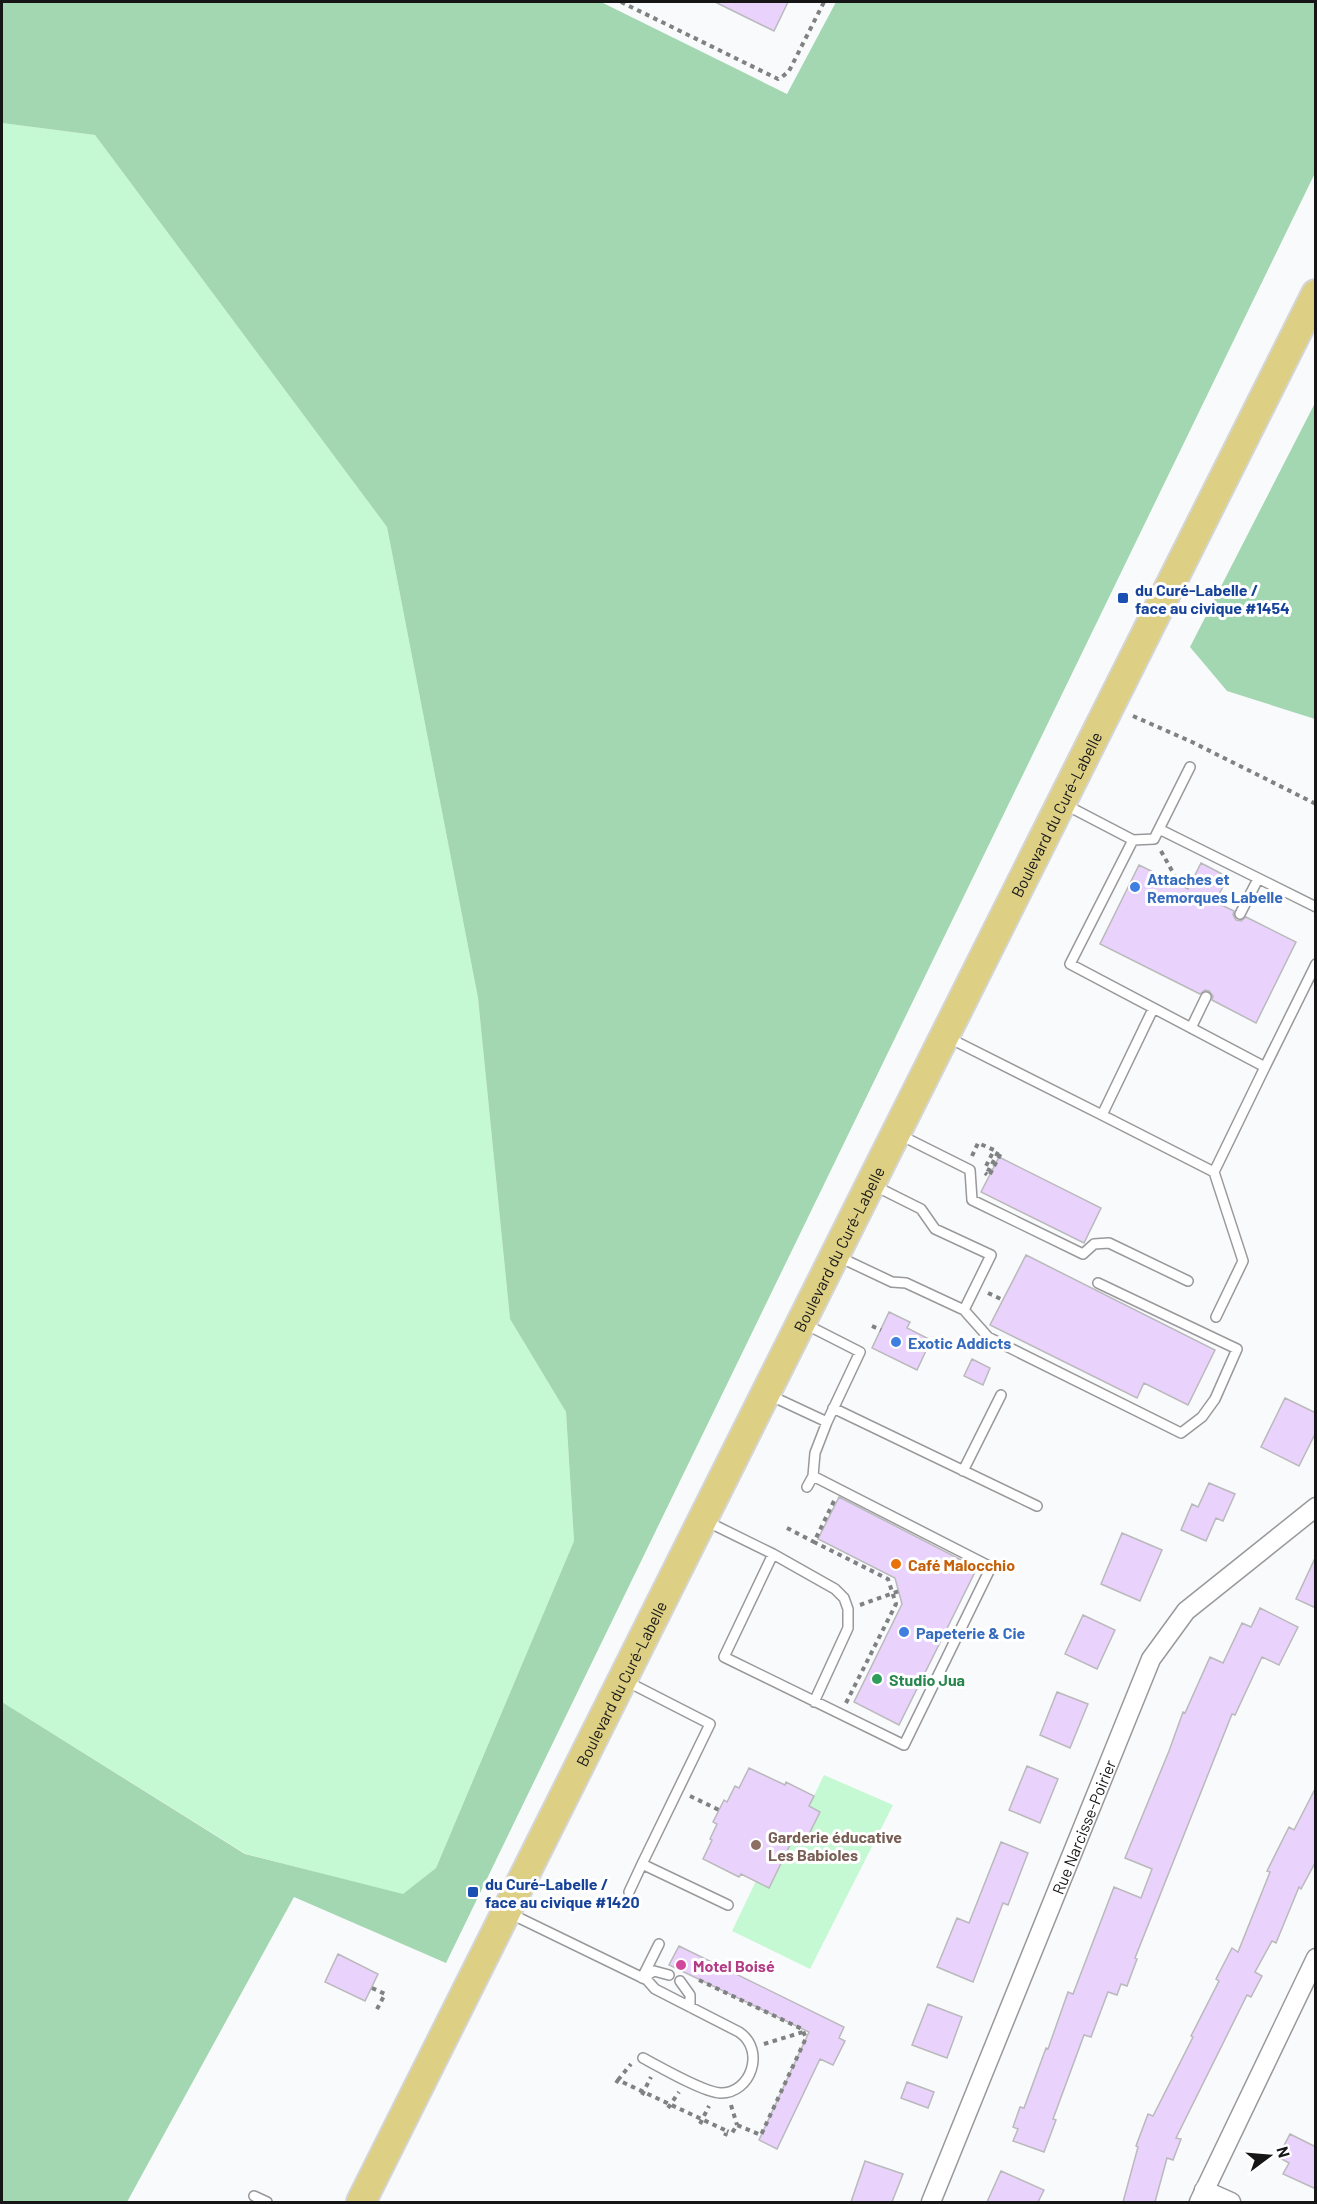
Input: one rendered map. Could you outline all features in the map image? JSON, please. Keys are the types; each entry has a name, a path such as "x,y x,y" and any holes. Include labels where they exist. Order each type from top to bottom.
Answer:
{"main road":[{"name":"Boulevard du Curé-Labelle","path":"361,2202 1316,294"}],"street":[{"name":"Rue Narcisse-Poirier","path":"931,2202 1151,1659 1186,1611 1316,1507"},
{"path":"1231,2202 1202,2196 1316,1958"}],"lane":[{"path":"1062,802 1133,840 1154,839 1190,768"},
{"path":"1159,829 1316,907"},
{"path":"1133,840 1070,964 1265,1067"},
{"path":"1240,914 1258,879"},
{"path":"1216,1317 1243,1261 1214,1172 1316,964"},
{"path":"1191,1028 1206,997"},
{"path":"1102,1115 1153,1009"},
{"path":"945,1036 1214,1172"},
{"path":"896,1133 970,1170 972,1200 1083,1254 1094,1244 1108,1244 1188,1281"},
{"path":"870,1184 921,1209 935,1229 990,1255 964,1310"},
{"path":"835,1255 892,1282 906,1282 964,1310 988,1337 1181,1433 1202,1417 1215,1399 1237,1349 1098,1283"},
{"path":"801,1322 860,1352 827,1422 815,1453 813,1476 807,1486"},
{"path":"765,1393 827,1422"},
{"path":"963,1471 1001,1395"},
{"path":"833,1408 1037,1506"},
{"path":"773,1554 724,1657 904,1745 991,1567 813,1476"},
{"path":"702,1519 773,1554 835,1589 844,1598 849,1622 846,1634 814,1702"},
{"path":"623,1679 710,1724 629,1892"},
{"path":"642,1864 728,1905"},
{"path":"507,1911 642,1978 655,1989 739,2032 748,2038 753,2047 753,2063 747,2076 740,2086 725,2092 713,2092 642,2058"},
{"path":"642,1978 659,1944"},
{"path":"642,1978 654,1971 669,1975"},
{"path":"680,1981 690,1995 690,2007"},
{"path":"254,2196 267,2202"}],"path":[{"path":"621,2 778,79 783,78 789,71 824,2"},
{"path":"1142,721 1192,742 1316,804"},
{"path":"1154,839 1176,878 1174,882"},
{"path":"978,1143 994,1150 985,1168 989,1170 998,1152 1001,1153 989,1176"},
{"path":"872,1326 881,1330"},
{"path":"787,1528 814,1542"},
{"path":"848,1609 899,1591"},
{"path":"705,1804 718,1810"},
{"path":"372,1988 385,1994 376,2011"},
{"path":"753,2047 803,2032"},
{"path":"621,2074 617,2081 726,2133 732,2133 737,2124 761,2135"},
{"path":"669,2106 675,2101"}],"green space":[{"path":"2,2 601,2 787,94 836,2 1315,2 1315,173 446,1963 294,1897 127,2202 2,2202 2,1702 245,1854 403,1894 436,1868 574,1541 566,1412 510,1319 478,998 387,527 95,135 2,123"},
{"path":"2,123 95,135 387,527 478,998 510,1319 566,1412 574,1541 436,1868 403,1895 246,1854 2,1702"},
{"path":"1315,403 1315,719 1227,691 1190,647"},
{"path":"824,1775 893,1805 810,1969 732,1931 756,1881 769,1887 795,1835 806,1840 820,1812 809,1806"}],"building":[{"path":"715,2 788,2 774,31"},
{"path":"1201,863 1228,877 1215,902 1234,911 1233,915 1236,920 1241,921 1246,917 1296,942 1256,1023 1212,1000 1213,996 1209,991 1205,990 1200,994 1100,944 1139,865 1188,889"},
{"path":"999,1157 1101,1208 1084,1243 981,1192"},
{"path":"1026,1255 1215,1350 1188,1405 1144,1383 1137,1398 990,1325"},
{"path":"889,1312 910,1322 907,1328 931,1340 917,1370 872,1348"},
{"path":"972,1359 990,1368 983,1385 964,1376"},
{"path":"1285,1398 1316,1413 1316,1432 1299,1466 1261,1447"},
{"path":"1209,1483 1235,1494 1223,1521 1216,1518 1206,1541 1181,1530 1192,1504 1198,1507"},
{"path":"839,1497 977,1568 899,1725 854,1702 902,1604 895,1578 818,1539"},
{"path":"1122,1533 1162,1550 1140,1601 1101,1584"},
{"path":"1316,1556 1316,1608 1296,1599"},
{"path":"1260,1608 1298,1627 1279,1665 1262,1657 1235,1715 1232,1714 1135,1958 1137,1959 1127,1986 1121,1984 1117,1995 1108,1992 1091,2037 1084,2035 1053,2119 1056,2120 1044,2152 1013,2141 1018,2129 1013,2127 1020,2107 1024,2108 1068,1992 1073,1994 1114,1887 1141,1898 1152,1869 1125,1858 1183,1712 1185,1713 1210,1657 1223,1663 1242,1623 1251,1627"},
{"path":"1083,1615 1115,1630 1097,1669 1065,1654"},
{"path":"1057,1692 1088,1704 1070,1748 1040,1735"},
{"path":"1027,1766 1058,1779 1040,1823 1009,1810"},
{"path":"749,1768 814,1796 809,1806 820,1812 806,1840 795,1835 769,1888 741,1874 739,1877 703,1859 717,1824 713,1822 724,1800 727,1802 735,1786 739,1788"},
{"path":"1316,1787 1316,1861 1301,1889 1299,1887 1276,1943 1272,1941 1255,1972 1262,1976 1251,1997 1247,1995 1176,2138 1181,2139 1173,2160 1167,2158 1155,2202 1123,2202 1138,2147 1136,2146 1148,2114 1153,2116 1193,2037 1191,2036 1219,1981 1216,1979 1232,1948 1238,1952 1270,1872 1267,1871 1289,1827 1294,1830"},
{"path":"1001,1842 1028,1853 1008,1905 1003,1903 973,1982 937,1967 957,1918 969,1923"},
{"path":"679,1946 844,2027 839,2038 845,2041 833,2065 820,2059 777,2149 759,2140 809,2032 669,1965"},
{"path":"338,1954 378,1974 365,2001 325,1982"},
{"path":"928,2004 962,2017 947,2058 912,2045"},
{"path":"907,2082 934,2092 928,2108 901,2098"},
{"path":"1290,2134 1316,2147 1316,2189 1283,2174 1289,2163 1278,2157"},
{"path":"865,2161 903,2174 892,2202 851,2202"},
{"path":"1001,2171 1044,2190 1038,2202 987,2202"}],"place":[{"name":"du Curé-Labelle / face au civique #1454","path":"1123,598"},
{"name":"Attaches et Remorques Labelle","path":"1135,887"},
{"name":"Exotic Addicts","path":"896,1342"},
{"name":"Café Malocchio","path":"896,1564"},
{"name":"Papeterie & Cie","path":"904,1632"},
{"name":"Studio Jua","path":"877,1679"},
{"name":"Garderie éducative Les Babioles","path":"756,1845"},
{"name":"du Curé-Labelle / face au civique #1420","path":"473,1892"},
{"name":"Motel Boisé","path":"681,1965"}]}
